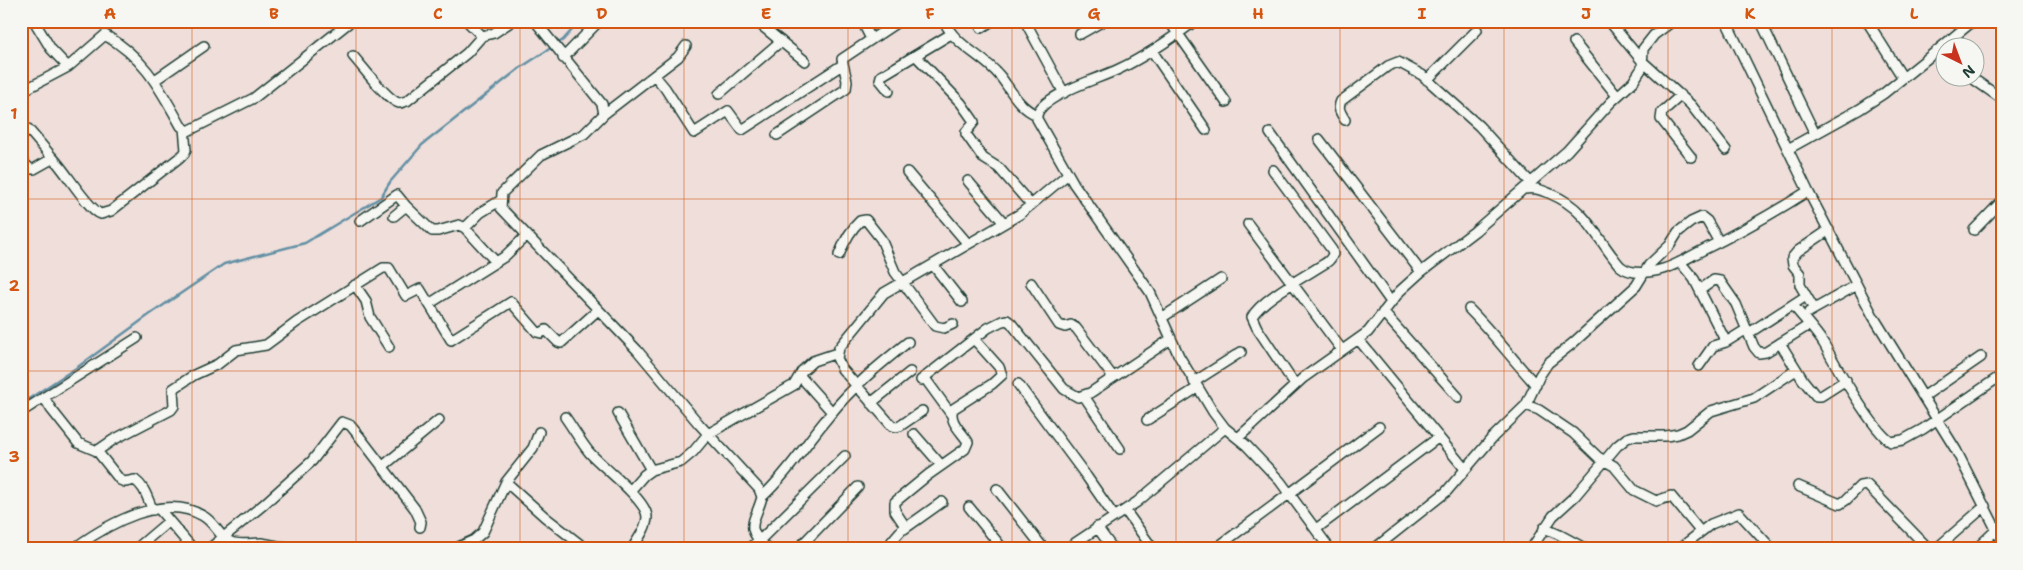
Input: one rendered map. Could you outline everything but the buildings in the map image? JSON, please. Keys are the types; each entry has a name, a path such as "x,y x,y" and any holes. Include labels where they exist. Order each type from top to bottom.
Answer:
{"street":[{"path":"34,21 51,48 68,67"},
{"path":"21,94 30,87 68,67 105,34 124,46 146,68 155,80 181,126 188,131 254,98 352,21"},
{"path":"467,21 482,36"},
{"path":"353,56 386,94 401,103 467,53 482,36 494,33 512,21"},
{"path":"535,21 602,104 604,114"},
{"path":"562,56 599,21"},
{"path":"756,21 805,61"},
{"path":"862,21 871,39"},
{"path":"777,135 846,89 847,81 842,58 899,21"},
{"path":"944,21 951,34 995,71 1029,112 1037,115"},
{"path":"981,28 992,21"},
{"path":"1025,21 1064,92"},
{"path":"1080,34 1103,21"},
{"path":"1169,21 1226,102"},
{"path":"1037,115 1046,103 1064,92 1118,69 1152,51 1195,21"},
{"path":"1609,21 1642,61 1697,112 1726,150"},
{"path":"1238,438 1295,385 1368,332 1391,302 1422,272 1475,231 1576,142 1601,112 1639,75 1643,49 1648,42 1673,21"},
{"path":"1726,21 1808,191 1857,285 1890,346 1960,456 2002,542"},
{"path":"1867,21 1903,78"},
{"path":"1956,38 1973,21"},
{"path":"1763,26 1815,134"},
{"path":"1427,80 1477,30"},
{"path":"889,91 880,78 951,34"},
{"path":"719,94 781,41"},
{"path":"1574,42 1617,96"},
{"path":"155,80 204,46"},
{"path":"686,46 678,57 655,76 643,82 604,114 584,134 542,155 502,193 501,208 637,350 708,434 755,484 762,497"},
{"path":"1152,51 1206,130"},
{"path":"916,56 961,103 973,120 974,122 966,134 983,158 999,168 1031,205"},
{"path":"1788,149 1860,109 1936,56"},
{"path":"1345,120 1339,110 1341,101 1392,63 1403,64 1427,80 1479,126 1527,186 1537,188 1567,202 1583,215 1620,266 1631,272 1664,269 1680,262 1720,242 1808,191"},
{"path":"655,76 694,133 728,111 742,130 842,65"},
{"path":"1986,88 2002,99"},
{"path":"1680,96 1662,112 1661,119 1691,157"},
{"path":"1037,115 1040,126 1068,174 1157,303 1171,339 1195,385 1225,428 1270,469 1330,549"},
{"path":"28,129 64,170 93,209 101,214 111,212 184,154 186,150 184,128"},
{"path":"1270,133 1391,302"},
{"path":"1319,139 1422,272"},
{"path":"21,160 30,169 34,169 50,160 51,156"},
{"path":"1274,170 1333,254 1327,263 1292,284 1258,308 1252,317 1257,328 1295,385"},
{"path":"907,172 968,244"},
{"path":"630,490 651,470 681,462 693,452 708,434 794,385 806,367 814,361 837,353 878,298 891,288 1004,223 1031,205 1068,174"},
{"path":"968,181 1004,223"},
{"path":"360,220 396,195 432,232 438,232 459,225 465,228 496,262"},
{"path":"465,228 480,213 501,200"},
{"path":"1974,230 2002,201"},
{"path":"394,216 406,206"},
{"path":"1374,549 1438,499 1493,437 1526,405 1542,370 1548,363 1633,290 1658,256 1673,242 1678,232 1702,217 1707,221 1720,242"},
{"path":"839,255 857,223 860,220 866,220 878,234 889,261 902,282 935,326 944,328 953,324"},
{"path":"1248,224 1342,350"},
{"path":"1814,309 1800,285 1800,274 1793,265 1792,258 1798,251 1829,230"},
{"path":"429,304 496,262 527,236"},
{"path":"1680,262 1692,276 1726,342"},
{"path":"933,265 962,302"},
{"path":"97,451 113,440 171,410 174,406 172,392 177,386 194,375 218,364 236,350 266,345 383,268 389,268 406,296 420,289 451,340 511,302 537,332 540,333 546,330 559,344 598,310"},
{"path":"1163,317 1221,279"},
{"path":"1700,290 1714,280 1720,281 1736,304 1756,351 1759,353 1780,343 1809,325"},
{"path":"1031,284 1059,325 1074,326 1113,377"},
{"path":"355,285 366,301 370,317 389,347"},
{"path":"1802,316 1857,285"},
{"path":"1699,366 1713,346 1748,331 1806,296"},
{"path":"1793,305 1821,340 1878,429 1891,442 1903,440 1938,420 1952,408 1999,377"},
{"path":"1469,308 1536,385"},
{"path":"1383,312 1458,397"},
{"path":"904,529 904,524 894,508 895,502 968,445 952,419 951,414 922,378 995,324 1007,320 1064,389 1078,397 1084,396 1171,339"},
{"path":"21,412 137,338"},
{"path":"951,414 953,409 992,384 1002,375 999,367 974,339"},
{"path":"1358,339 1465,469"},
{"path":"768,549 759,541 753,527 753,520 762,497 789,469 832,412 856,386 908,342"},
{"path":"1780,343 1796,370 1816,396 1821,396 1846,380"},
{"path":"1147,420 1241,352"},
{"path":"837,353 842,369 892,426 896,427 922,411"},
{"path":"1923,397 1980,357"},
{"path":"1531,549 1544,528 1603,461 1627,438 1678,434 1687,430 1711,411 1754,398 1796,370"},
{"path":"871,402 910,372"},
{"path":"800,376 832,412"},
{"path":"1018,384 1114,516"},
{"path":"1084,396 1120,449"},
{"path":"44,397 51,409 78,443 97,451 120,480 125,482 135,480 145,490 156,510 193,549"},
{"path":"1526,405 1540,410 1573,433 1603,461 1614,466 1634,490 1656,501 1671,496 1700,531"},
{"path":"618,413 651,470"},
{"path":"565,417 590,453 630,490 647,515 644,527 632,549"},
{"path":"382,467 439,420"},
{"path":"209,549 263,505 312,461 342,422 350,425 415,509 421,522 420,527"},
{"path":"1215,549 1379,427"},
{"path":"1070,547 1150,491 1225,428"},
{"path":"454,549 480,535 506,482 535,444 538,432"},
{"path":"914,434 941,465"},
{"path":"1316,529 1439,437"},
{"path":"747,549 759,541 845,456"},
{"path":"506,482 545,517 586,549"},
{"path":"1798,486 1840,504 1860,486 1867,485 1929,549"},
{"path":"798,549 858,487"},
{"path":"997,489 1044,549"},
{"path":"895,549 892,541 904,529 942,502"},
{"path":"1936,549 1985,506"},
{"path":"970,507 1003,549"},
{"path":"76,547 96,532 140,512 180,508 193,510 212,522 223,538 242,544 260,543 287,547 309,546 320,548"},
{"path":"1125,510 1153,549"},
{"path":"1679,549 1711,524 1739,513 1772,549"},
{"path":"136,549 168,521"},
{"path":"1097,527 1113,549"},
{"path":"1544,528 1570,545 1586,549"},
{"path":"1976,549 1996,530"}],"waterway":[{"path":"21,404 79,366 224,264 305,243 381,197 390,182 422,145 520,68 563,40 580,21"}]}
